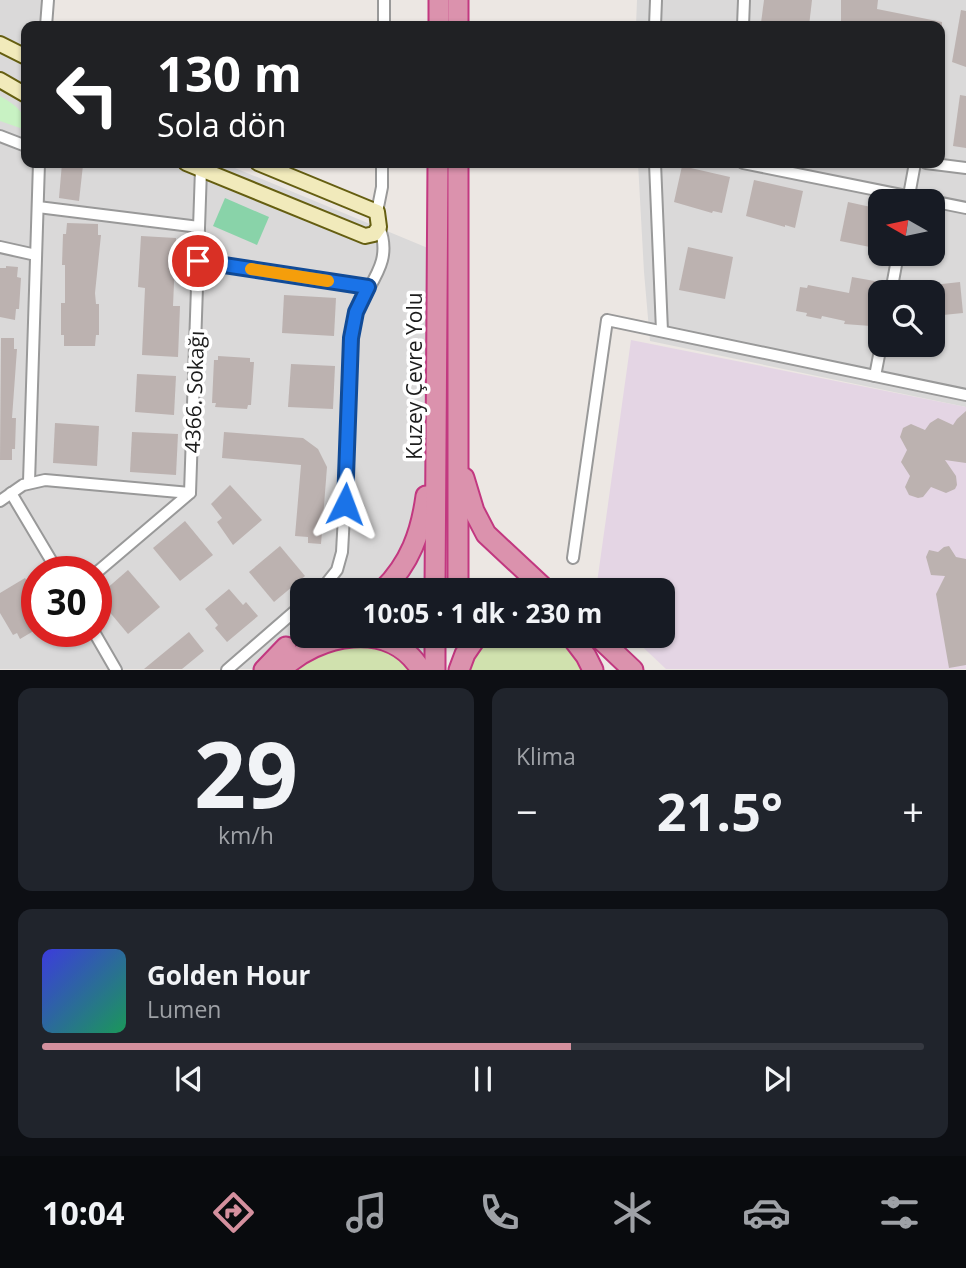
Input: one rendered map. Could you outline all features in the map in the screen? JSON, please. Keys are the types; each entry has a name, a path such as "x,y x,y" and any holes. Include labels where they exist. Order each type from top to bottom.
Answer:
{"highway":[{"path":"439,0 439,21"},
{"path":"458,0 458,21"},
{"name":"Kuzey Çevre Yolu","path":"435,578 438,168"},
{"name":"Kuzey Çevre Yolu","path":"458,168 458,578"},
{"path":"393,578 408,559 421,526 436,422"},
{"path":"458,457 474,512 486,534 533,578"},
{"path":"281,670 306,649 349,636 391,643 408,653 421,670"},
{"path":"264,670 290,646"},
{"path":"435,648 435,670"},
{"path":"457,648 458,670"},
{"path":"458,670 469,648"},
{"path":"581,648 593,670"},
{"path":"610,648 634,670"}],"street":[{"path":"46,21 48,0"},
{"path":"384,0 384,21"},
{"path":"655,21 656,0"},
{"path":"743,21 744,0"},
{"path":"0,44 21,54"},
{"path":"0,80 21,91"},
{"path":"0,136 21,144"},
{"path":"945,165 966,168"},
{"path":"29,482 39,168"},
{"path":"269,168 378,220 384,243 384,259 356,312 351,338 342,552 337,570 331,578"},
{"path":"201,169 365,236 374,234 378,220 382,168"},
{"path":"655,168 662,331"},
{"path":"766,168 868,190"},
{"path":"911,189 914,168"},
{"name":"4366. Sokağı","path":"190,493 201,169"},
{"path":"945,205 966,208"},
{"path":"38,207 199,227"},
{"path":"0,247 36,255"},
{"path":"198,261 368,287"},
{"path":"573,558 607,320 966,395"},
{"path":"875,376 879,357"},
{"path":"0,501 29,482 45,480 190,493"},
{"path":"11,493 48,556"},
{"path":"112,559 190,493"},
{"path":"227,670 290,615"},
{"path":"103,647 116,670"}],"shaded area":[{"path":"0,0 42,0 40,21 21,21 21,168 235,168 447,256 444,578 290,578 290,648 444,648 444,669 0,669"},
{"path":"637,0 966,0 966,407 650,341 638,168 945,168 945,21 636,21"},
{"path":"631,340 966,407 966,669 666,669 644,648 675,648 675,578 598,578"}],"green space":[{"path":"0,96 21,112 21,128 0,121"},
{"path":"225,198 269,217 257,245 213,226"},
{"path":"336,648 379,648 391,650 412,670 289,670 294,665"},
{"path":"478,648 570,648 586,670 469,670 470,661"}],"building":[{"path":"764,0 812,0 810,21 761,21"},
{"path":"841,0 878,0 877,9 937,21 841,21"},
{"path":"961,10 966,11 966,67 952,62"},
{"path":"960,95 966,96 966,148 953,146"},
{"path":"62,168 83,168 79,201 59,198"},
{"path":"682,168 730,177 722,213 712,213 674,202"},
{"path":"754,180 803,191 795,228 746,216"},
{"path":"848,202 868,206 868,247 840,241"},
{"path":"67,223 98,224 98,235 101,235 95,293 96,304 99,304 99,335 96,335 95,346 64,346 64,335 61,335 61,303 65,303 63,234 66,234"},
{"path":"141,236 176,238 173,306 180,306 178,357 142,355 145,288 138,287"},
{"path":"688,247 733,257 725,299 679,290"},
{"path":"18,267 17,277 21,278 19,309 16,309 15,320 0,317 0,268"},
{"path":"852,277 869,280 868,326 844,324 845,321 806,316 807,313 796,311 800,287 807,288 808,285 849,293"},
{"path":"960,282 963,313 945,315 945,284"},
{"path":"284,295 336,298 334,336 282,333"},
{"path":"1,338 14,338 14,349 17,349 12,418 16,418 15,449 12,449 12,460 0,460"},
{"path":"218,356 250,358 250,362 254,362 251,405 248,405 247,409 215,407 216,403 212,403 214,360 218,360"},
{"path":"291,364 335,366 333,409 288,407"},
{"path":"137,374 176,376 174,415 135,412"},
{"path":"966,411 966,463 945,460 956,476 955,489 946,493 931,487 923,497 909,495 905,487 910,476 901,462 907,450 900,437 903,428 911,424 925,430 938,418 953,425"},
{"path":"55,423 99,426 97,466 53,463"},
{"path":"132,432 178,434 176,475 130,472"},
{"path":"224,432 303,438 318,449 327,467 321,544 308,543 308,537 295,536 301,465 222,458"},
{"path":"230,485 262,520 233,545 217,522 222,518 211,504"},
{"path":"185,521 213,555 180,581 153,548"},
{"path":"280,546 305,576 290,578 290,589 274,602 249,572"},
{"path":"949,546 956,557 966,559 966,665 949,668 936,594 945,576 931,575 926,557 929,550 938,552"},
{"path":"128,570 160,607 128,634 112,615 112,584"},
{"path":"21,580 20,639 17,633 13,635 0,613 0,593"},
{"path":"229,589 243,605 246,602 258,616 227,642 215,628 218,625 205,609"},
{"path":"189,632 204,651 182,669 144,669"}],"slow traffic":[{"path":"251,269 328,281"}],"route":[{"path":"198,261 368,287 356,312 351,338 345,504"}]}
